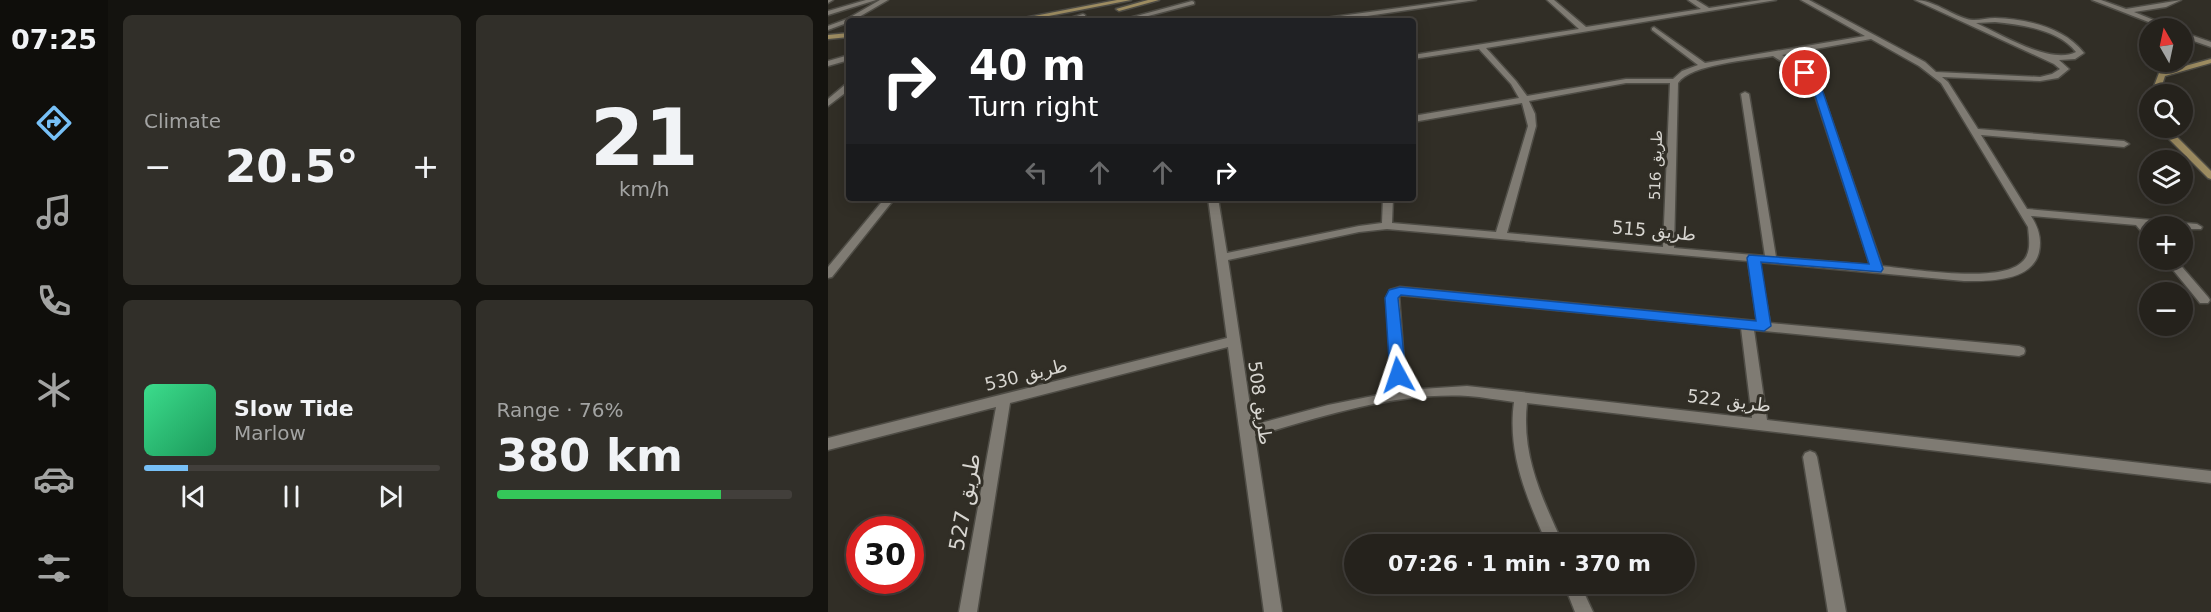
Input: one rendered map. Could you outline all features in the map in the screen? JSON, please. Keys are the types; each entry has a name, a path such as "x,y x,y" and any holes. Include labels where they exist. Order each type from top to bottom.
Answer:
{"street":[{"path":"828,13 885,0"},
{"path":"1033,18 1128,0"},
{"path":"1075,18 1156,0"},
{"path":"1337,18 1432,3 1473,0"},
{"path":"1550,0 1585,30"},
{"path":"1691,0 1707,10"},
{"path":"1416,57 1773,0"},
{"name":"طريق 515","path":"1221,258 1350,230 1387,226 1964,277 1984,278 2018,270 2029,263 2036,254 2035,234 2026,212 1950,91 1935,74 1804,0"},
{"path":"1918,0 2048,58 2065,69 2064,72 2048,78 2031,79 1935,74"},
{"path":"2095,0 2143,18"},
{"path":"2127,12 2164,6 2178,0"},
{"path":"862,18 875,2"},
{"path":"852,18 875,2"},
{"path":"1133,18 1192,3"},
{"path":"1071,18 1083,16"},
{"path":"1969,23 1992,18 2023,22 2064,39 2078,48 2080,53 2072,57 2048,58"},
{"path":"828,28 846,21"},
{"path":"1654,29 1704,66"},
{"path":"828,37 846,35"},
{"path":"1416,118 1626,81 1674,81 1688,70 1704,66 1872,37"},
{"path":"2193,38 2211,45"},
{"path":"828,43 846,42"},
{"path":"1480,46 1526,100 1532,117 1533,126 1501,235"},
{"path":"1775,54 1805,73 1816,86 1877,269"},
{"path":"828,63 846,58"},
{"path":"2159,84 2162,75 2211,61"},
{"name":"طريق 516","path":"1668,250 1674,81"},
{"path":"828,103 846,88"},
{"path":"1745,94 1771,259"},
{"path":"1976,132 2124,144"},
{"path":"2173,138 2211,176"},
{"path":"828,274 888,201"},
{"name":"طريق 508","path":"1213,201 1273,612"},
{"path":"1387,226 1388,201"},
{"path":"2026,212 2139,222"},
{"path":"2193,227 2197,227"},
{"path":"1754,258 1764,326"},
{"path":"2178,270 2204,300"},
{"path":"1400,394 1392,298 1394,293 1400,291 2019,351"},
{"path":"1747,324 1760,424"},
{"name":"طريق 530","path":"828,444 1233,341"},
{"name":"طريق 522","path":"1246,434 1331,408 1400,394 1467,391 2211,477"},
{"path":"1521,397 1517,433 1519,452 1524,472 1551,534"},
{"name":"طريق 527","path":"968,612 1004,399"},
{"path":"1809,457 1837,612"},
{"path":"1576,594 1584,612"}],"route":[{"path":"1398,375 1392,298 1394,293 1400,291 1764,326 1754,258 1877,269 1819,92 1812,79 1805,73"}]}
